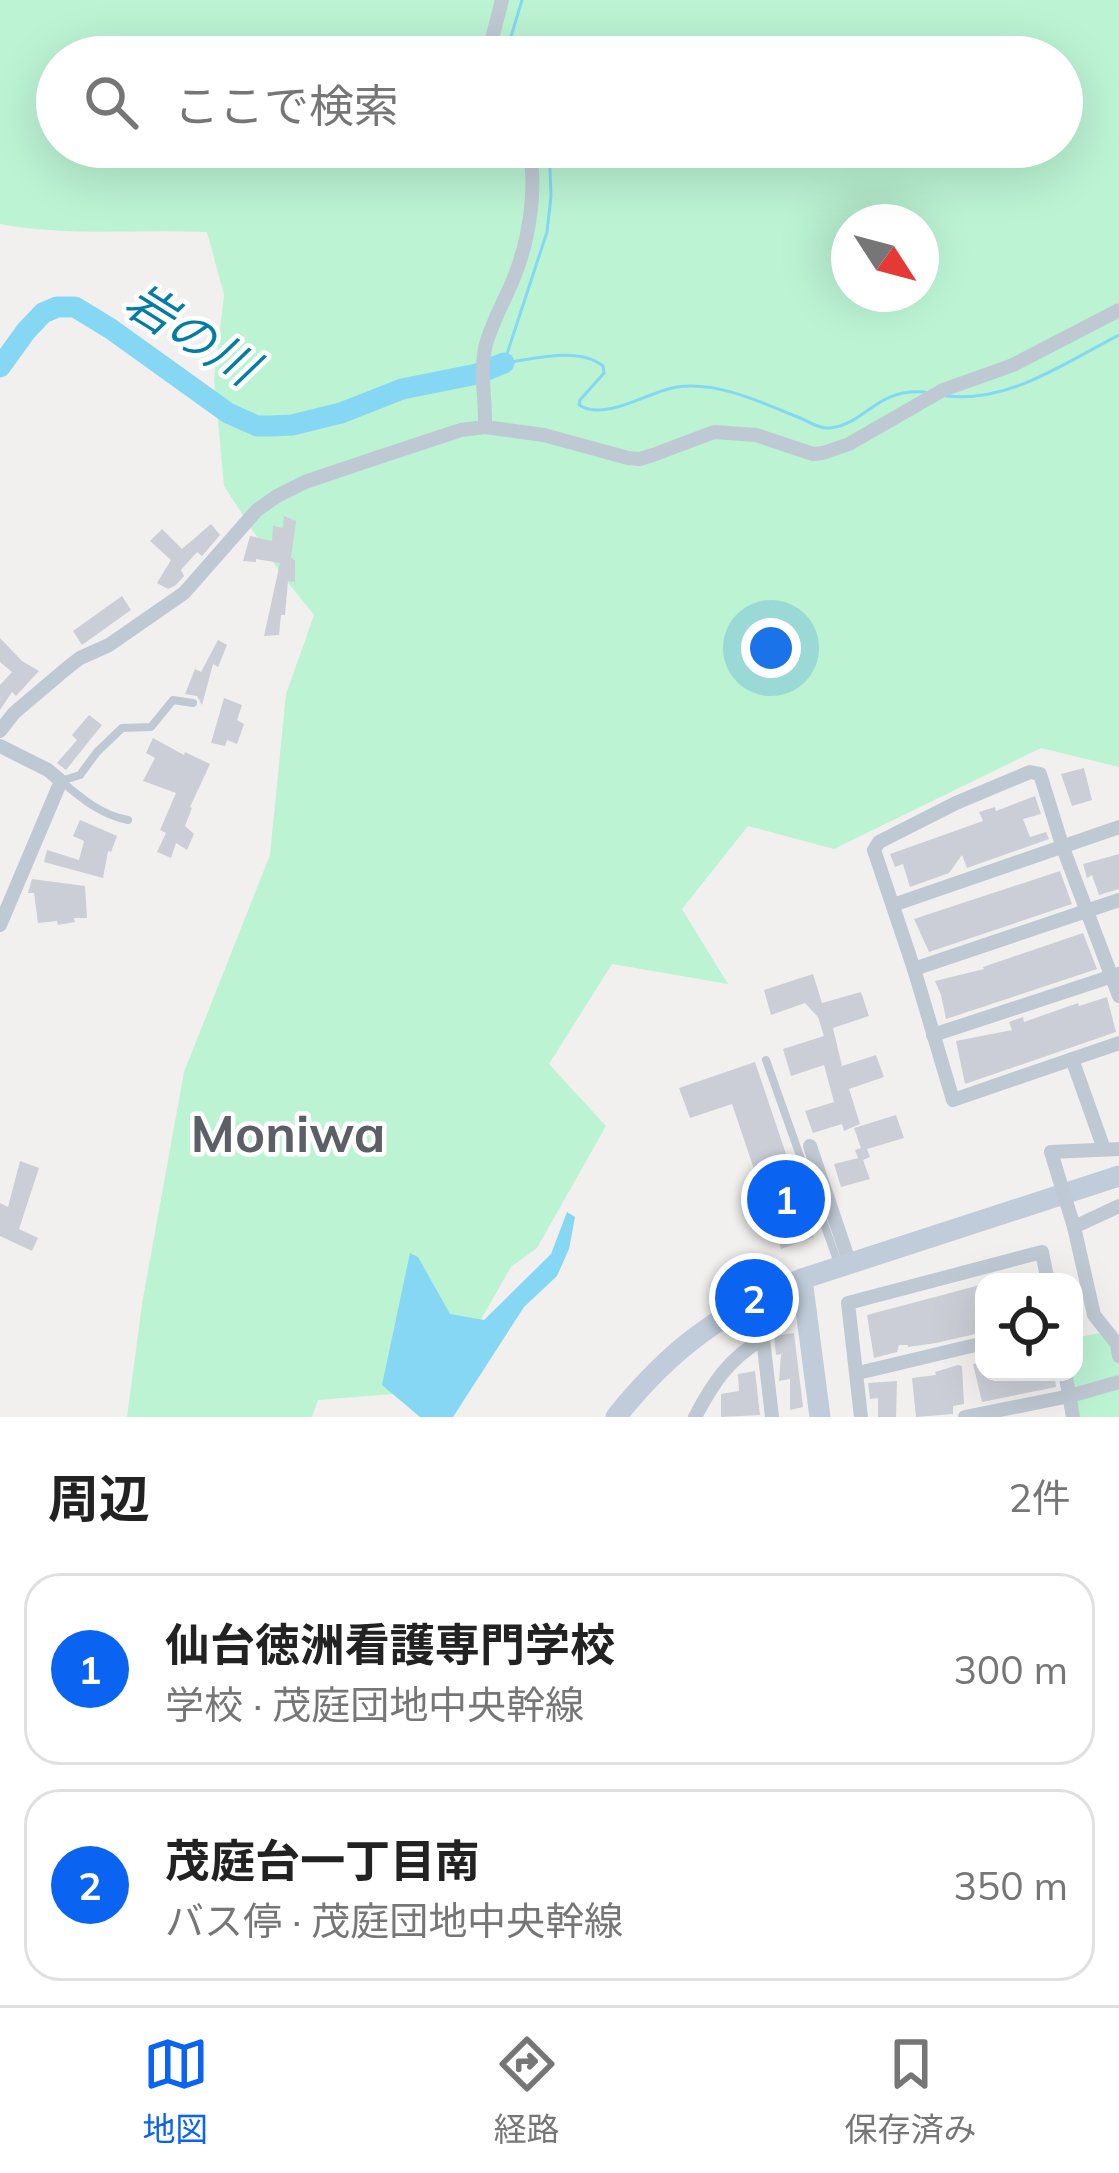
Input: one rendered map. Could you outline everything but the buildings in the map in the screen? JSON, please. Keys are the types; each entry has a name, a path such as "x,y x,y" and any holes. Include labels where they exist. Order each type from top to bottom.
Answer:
{"street":[{"path":"493,36 502,0"},
{"path":"485,427 483,361 526,239 530,168"},
{"path":"0,731 14,713 80,658 109,645 184,592 256,510 305,482 461,430 485,427 544,435 640,459 714,432 756,435 823,453 1119,310"},
{"path":"0,746 61,781 0,925"},
{"path":"1119,996 1116,975 1086,913 1040,774 1030,772 956,802 879,842 874,850 953,1100 1119,1043"},
{"path":"893,905 1119,827"},
{"path":"914,969 1119,900"},
{"path":"933,1035 1116,975"},
{"path":"1072,1059 1112,1149 1051,1152 1094,1315 1117,1344 1119,1356"},
{"path":"809,1146 845,1265"},
{"path":"616,1417 662,1364 754,1298 1119,1176"},
{"path":"1074,1227 1119,1206"},
{"path":"861,1417 848,1303 1042,1252 1046,1273"},
{"path":"802,1279 820,1417"},
{"path":"697,1416 726,1366 763,1339 772,1417"},
{"path":"857,1373 975,1345"},
{"path":"1067,1381 1073,1417"},
{"path":"965,1417 1119,1382"}],"lane":[{"path":"61,781 80,775 122,728 151,727 173,700 193,704"},
{"path":"61,781 93,807 128,820"},
{"path":"766,1060 845,1265"}],"green space":[{"path":"0,0 1119,0 1119,767 1041,748 834,849 748,826 682,909 728,984 612,964 549,1064 606,1126 537,1248 511,1267 479,1323 456,1389 318,1400 312,1417 127,1417 142,1304 184,1072 270,855 286,694 314,615 281,574 224,486 214,379 224,295 207,232 78,231 0,224"},
{"path":"1116,1330 1119,1417 1080,1417 1073,1381 1083,1381 1083,1336"}],"water":[{"path":"567,1212 575,1217 557,1276 524,1307 453,1417 420,1417 382,1385 410,1253 418,1257 450,1314 484,1320 551,1254"}],"waterway":[{"path":"511,36 522,0"},
{"path":"550,168 547,232 504,363 556,356 593,360 603,366 604,373 580,400 579,405 590,409 614,408 677,387 707,387 753,399 826,428 854,420 894,395 925,392"},
{"name":"岩の川","path":"0,367 43,313 75,307 228,413 257,426 271,426 341,413 402,389 477,374 504,363"},
{"path":"946,396 970,397 1014,387 1119,335"}],"place":[{"name":"仙台徳洲看護専門学校","path":"786,1199"},
{"name":"茂庭台一丁目南","path":"754,1298"}],"district":[{"name":"Moniwa","path":"288,1133"}]}
